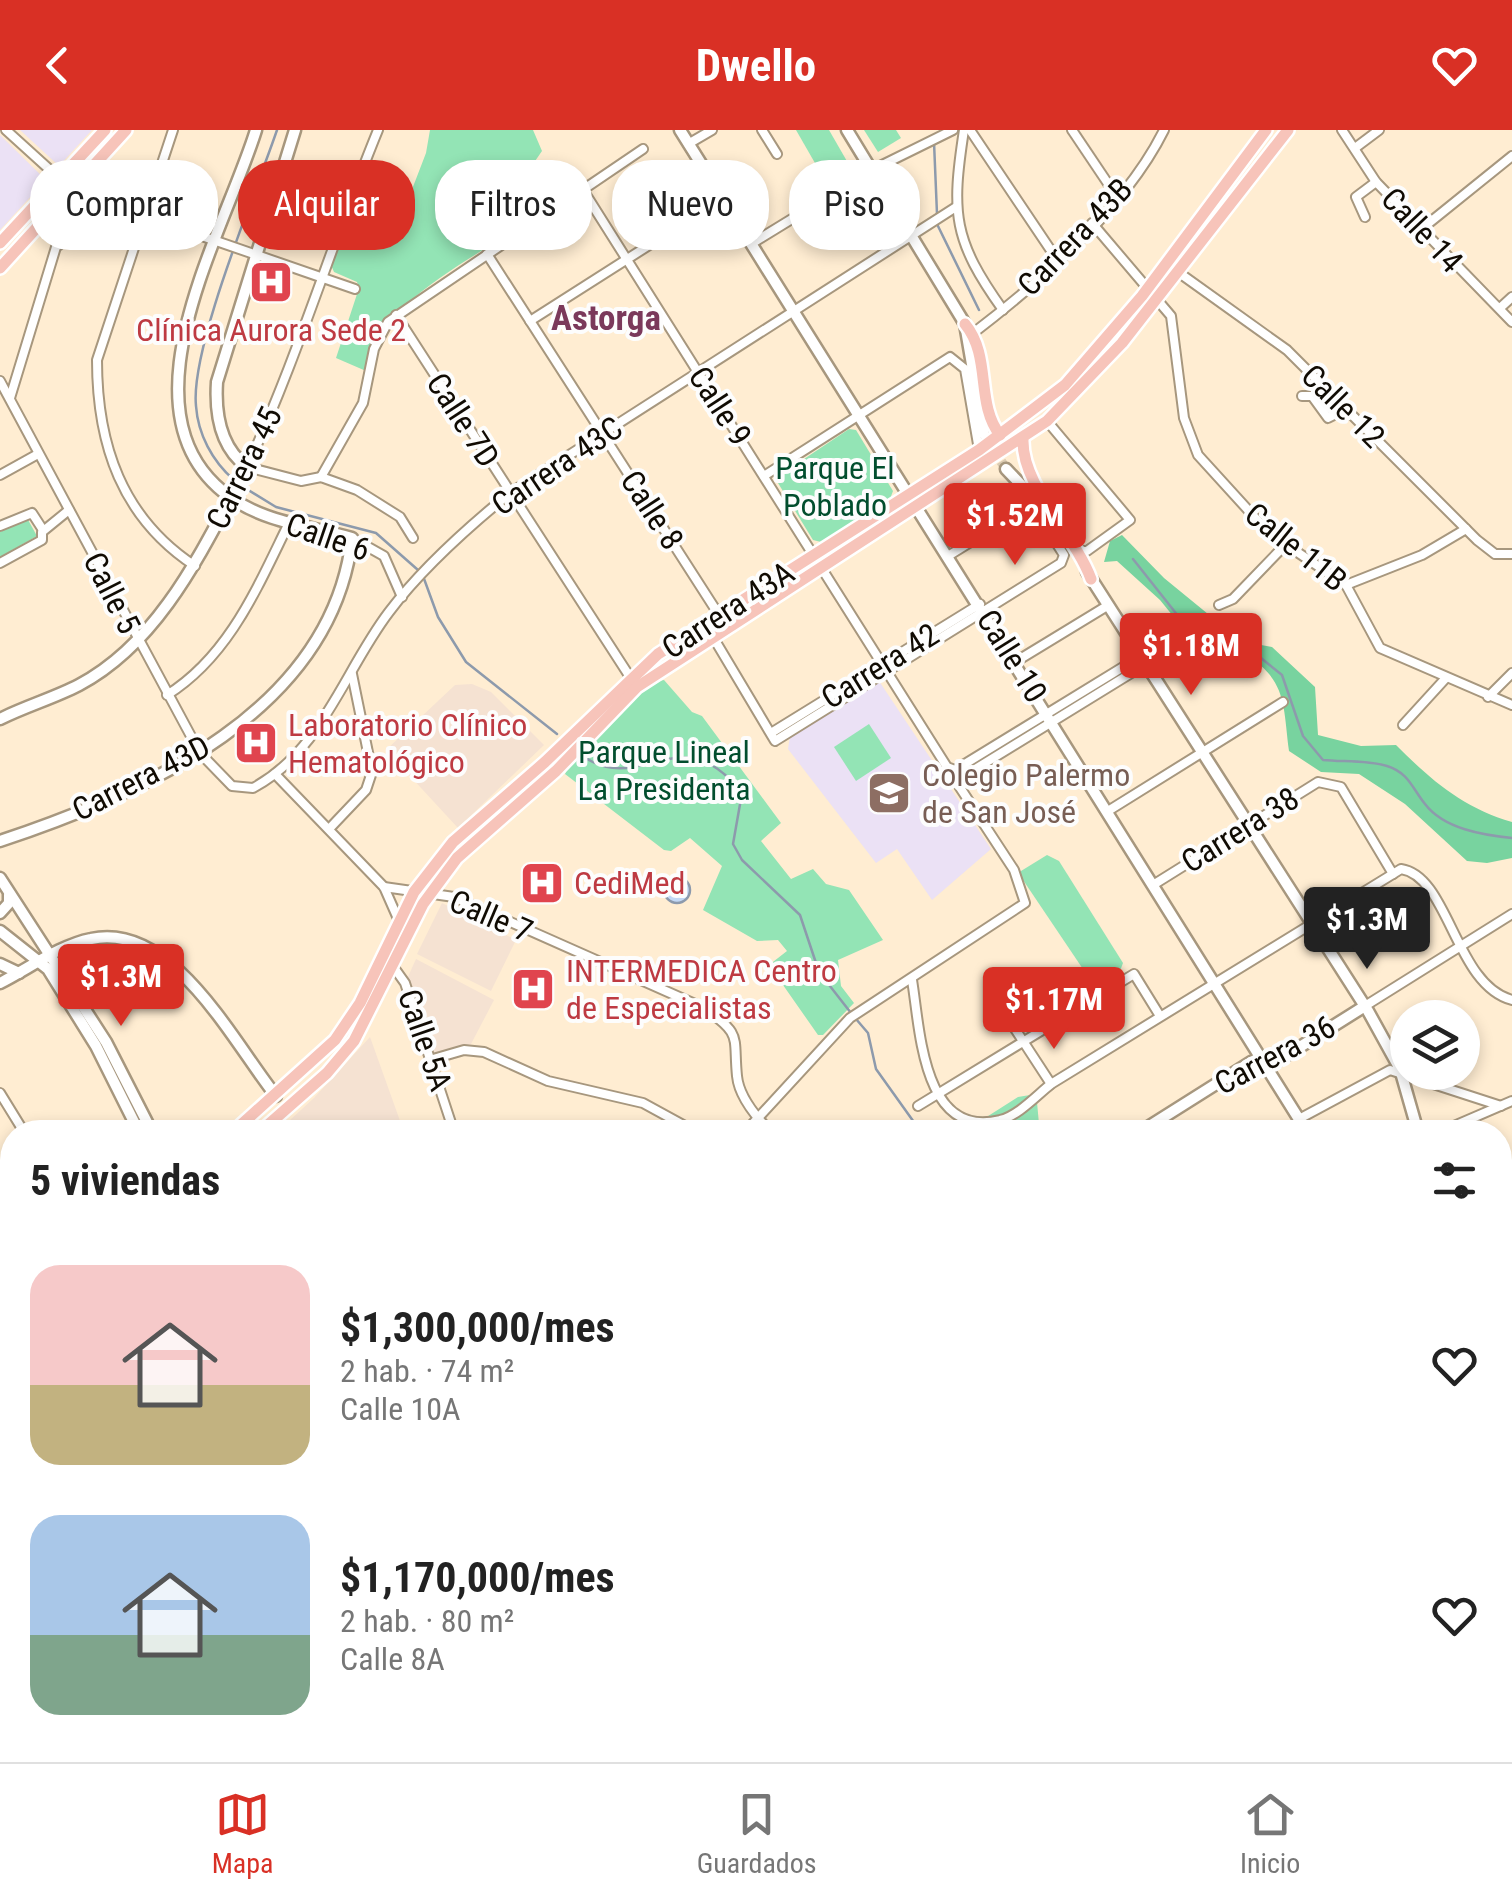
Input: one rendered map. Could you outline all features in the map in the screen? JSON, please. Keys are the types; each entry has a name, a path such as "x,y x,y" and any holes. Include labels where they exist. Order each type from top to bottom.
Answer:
{"main road":[{"path":"77,160 105,130"},
{"path":"99,160 126,130"},
{"name":"Carrera 43A","path":"274,1120 327,1073 354,1042 399,921 414,892 453,842 546,762 630,676 719,614 979,450 1064,385 1148,288 1266,130"},
{"name":"Carrera 43A","path":"248,1120 342,1031 430,892 457,858 556,771 637,686 1022,440 1047,420 1079,392 1157,299 1288,130"},
{"path":"0,243 30,210"},
{"path":"0,268 30,235"},
{"path":"968,329 982,361 991,420 1000,435"},
{"path":"1022,440 1029,477 1081,551 1092,580"}],"street":[{"path":"6,130 40,160"},
{"path":"164,160 173,130"},
{"path":"234,494 187,449 180,428 176,379 185,328 222,244 256,130"},
{"path":"246,470 222,432 216,408 217,382 296,130"},
{"name":"Carrera 45","path":"0,718 78,685 112,662 176,596 246,470 300,347 320,278 378,130"},
{"name":"Calle 10","path":"680,130 698,160"},
{"path":"688,144 712,130"},
{"path":"762,130 777,154"},
{"path":"847,130 864,160"},
{"path":"967,130 956,207 958,226 968,256 1004,310"},
{"path":"967,130 1058,262"},
{"path":"1072,130 1117,197"},
{"name":"Carrera 43B","path":"968,329 1004,310 1058,262 1117,197 1164,130"},
{"name":"Calle 14","path":"1342,130 1376,182 1424,227 1448,260 1512,322"},
{"path":"1355,148 1379,130"},
{"path":"893,160 949,132"},
{"path":"592,184 644,149"},
{"path":"1424,227 1512,156"},
{"path":"1366,217 1356,198 1376,182"},
{"path":"1345,190 1359,192"},
{"name":"Calle 9","path":"592,205 1014,870 1026,903 912,980"},
{"name":"Carrera 43C","path":"920,231 956,207"},
{"path":"942,217 958,226"},
{"name":"Calle 11B","path":"1092,223 1172,316 1189,440 1251,516 1346,585 1380,648 1488,698 1512,705"},
{"path":"218,243 354,289"},
{"path":"10,398 59,250"},
{"path":"135,250 97,360 99,419 115,474 150,530 195,566"},
{"path":"321,477 363,404 374,349 396,315 493,250"},
{"path":"530,321 642,250"},
{"name":"Calle 10","path":"756,250 858,416 984,607 1298,1119"},
{"name":"Carrera 43C","path":"242,790 275,774 313,733 352,674 367,643 402,597 462,535 510,493 891,250"},
{"path":"919,250 968,329 984,434"},
{"name":"Calle 8","path":"487,254 719,614"},
{"name":"Calle 12","path":"1178,272 1287,350 1495,554 1512,554"},
{"path":"1500,308 1512,297"},
{"name":"Calle 7D","path":"396,315 630,676"},
{"path":"764,476 942,361 958,359 965,370 979,450"},
{"name":"Calle 5","path":"0,381 200,753 220,778 242,790"},
{"path":"1302,396 1312,396 1328,418 1344,410"},
{"path":"1047,420 1130,520 1122,529 1081,551"},
{"path":"0,475 38,454"},
{"path":"1006,469 1051,517 1365,1006 1390,1052"},
{"name":"Calle 6","path":"246,470 302,481 321,477 357,490 391,510 413,538"},
{"name":"Calle 6","path":"234,494 288,524 352,538 384,556 402,597"},
{"name":"Carrera 42","path":"713,637 773,737 1064,558 1030,507 948,556"},
{"path":"0,563 42,540 44,530 68,510"},
{"path":"0,526 32,512 44,530"},
{"path":"167,695 188,682 232,632 288,524"},
{"path":"1346,585 1422,555 1466,529"},
{"name":"Carrera 43D","path":"0,841 107,801 200,753 259,707 302,658 325,623 352,538"},
{"path":"1220,605 1234,599 1286,544"},
{"path":"1015,662 1108,606"},
{"path":"955,775 1143,660"},
{"path":"1488,698 1512,673"},
{"path":"329,829 366,790 372,761 352,674"},
{"path":"1403,725 1445,678"},
{"path":"1108,812 1282,702"},
{"path":"275,774 384,887 399,921"},
{"name":"Carrera 38","path":"1153,885 1318,782 1330,781 1341,787 1393,874"},
{"path":"758,1119 852,1017 912,980 928,1074 939,1096 968,1118 1004,1120 1051,1084 1160,1016 1393,874 1411,870 1420,876 1484,983 1512,1000"},
{"path":"0,878 96,1046 133,1120"},
{"path":"384,887 414,892"},
{"path":"0,913 9,903 7,890"},
{"name":"Calle 7","path":"414,892 454,898 660,988 725,1022 736,1038 737,1077 758,1119"},
{"name":"Carrera 36","path":"1159,1120 1251,1062 1276,1062 1512,914"},
{"path":"0,931 47,960 106,1042 146,1120"},
{"path":"0,983 90,939 138,941 174,966 276,1096"},
{"name":"Calle 5A","path":"387,961 402,974 451,1120"},
{"path":"0,964 20,973"},
{"path":"918,1106 1134,974 1160,1016"},
{"path":"990,989 1051,1084"},
{"path":"433,1059 464,1050 484,1052 548,1081 644,1103 674,1120"},
{"path":"1298,1119 1369,1078 1390,1073"},
{"path":"1406,1090 1415,1120"},
{"path":"1457,1090 1502,1106"},
{"path":"1471,1120 1512,1101"}],"shaded area":[{"path":"20,130 92,130 64,160 52,160"},
{"path":"0,135 30,164 30,197 0,230"},
{"name":"Colegio Palermo de San José","path":"879,681 991,849 932,900 897,849 876,863 788,749 790,736"},
{"path":"472,684 491,692 544,745 458,828 386,750 455,685"},
{"path":"442,903 516,940 491,991 417,954"},
{"path":"416,959 494,1000 471,1044 434,1053 407,979"},
{"path":"370,1037 400,1120 290,1120"}],"green space":[{"path":"430,130 533,130 542,151 536,160 435,160 435,250 483,250 433,283 389,323 374,346 366,371 336,358 359,288 357,282 334,272 326,253 415,250 415,182"},
{"path":"796,130 829,130 846,160 813,160"},
{"path":"864,130 896,130 901,138 878,152"},
{"name":"Parque El Poblado","path":"849,429 856,430 893,491 890,499 821,542 813,540 778,483 780,475"},
{"path":"27,518 37,536 0,557 0,532"},
{"path":"1122,535 1164,578 1208,614 1218,637 1272,647 1315,687 1318,735 1361,746 1396,745 1449,791 1478,809 1512,822 1512,858 1487,863 1467,861 1405,804 1359,774 1321,772 1289,751 1280,694 1268,673 1243,653 1210,671 1198,666 1199,648 1160,600 1117,561 1104,562 1110,541"},
{"name":"Parque Lineal La Presidenta","path":"664,680 692,712 702,716 781,823 761,841 791,879 813,869 826,884 849,890 883,940 838,960 841,986 854,1003 823,1035 818,1035 769,965 787,951 778,940 757,941 703,910 722,866 690,838 671,851 664,850 565,774 570,763 627,702"},
{"path":"869,724 891,758 856,781 834,747"},
{"path":"1047,855 1059,861 1123,963 1120,971 1098,985 1091,981 1021,877 1021,871"},
{"path":"1030,1095 1037,1102 1039,1120 982,1120 1018,1097"}],"water":[{"path":"677,877 686,881 690,890 686,899 677,903 668,899 664,890 668,881"}],"waterway":[{"path":"234,480 203,437 197,416 197,380 213,310 277,130"},
{"path":"934,142 937,214"},
{"path":"936,222 979,310"},
{"path":"240,485 276,507 376,533 418,570"},
{"path":"1133,559 1194,636 1261,658 1282,675 1303,736 1323,760 1387,766 1405,777 1433,813 1453,825 1512,838"},
{"path":"423,576 438,617 466,662 557,734"},
{"path":"584,757 605,767 625,768 681,758 700,760 720,771 742,793 733,844 742,860 800,915 819,972 851,1013"},
{"path":"856,1019 868,1033 876,1069 912,1120"}],"tunnel":[{"path":"985,436 1006,469"}],"place":[{"name":"Clínica Aurora Sede 2","path":"271,282"},
{"name":"Laboratorio Clínico Hematológico","path":"256,743"},
{"name":"Colegio Palermo de San José","path":"889,793"},
{"name":"CediMed","path":"542,883"},
{"name":"INTERMEDICA Centro de Especialistas","path":"533,989"}],"district":[{"name":"Astorga","path":"606,318"}]}
